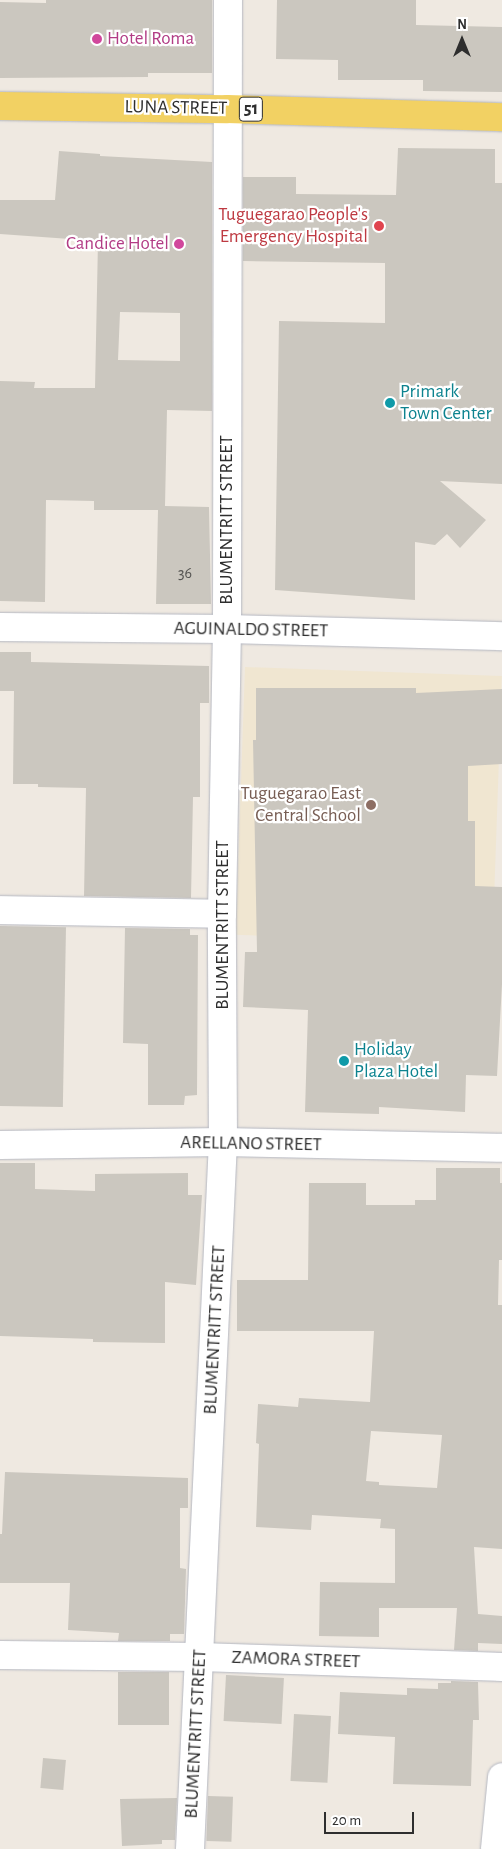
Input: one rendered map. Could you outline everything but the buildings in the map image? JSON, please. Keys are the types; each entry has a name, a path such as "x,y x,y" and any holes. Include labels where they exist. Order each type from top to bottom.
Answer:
{"main road":[{"name":"LUNA STREET","path":"0,106 227,109 502,117"}],"street":[{"name":"BLUMENTRITT STREET","path":"190,1849 223,1142 222,914 227,628 228,0"},
{"name":"AGUINALDO STREET","path":"0,627 227,628 502,636"},
{"path":"0,910 222,914"},
{"name":"ARELLANO STREET","path":"0,1145 223,1142 502,1148"},
{"name":"ZAMORA STREET","path":"0,1656 200,1657 502,1667"},
{"path":"495,1849 502,1777"}],"shaded area":[{"name":"Tuguegarao East Central School","path":"245,667 502,676 492,944 236,935"}],"place":[{"name":"Hotel Roma","path":"97,39"},
{"name":"Tuguegarao People's Emergency Hospital","path":"379,226"},
{"name":"Candice Hotel","path":"179,244"},
{"name":"Primark Town Center","path":"390,403"},
{"name":"Tuguegarao East Central School","path":"371,805"},
{"name":"Holiday Plaza Hotel","path":"344,1061"}]}
